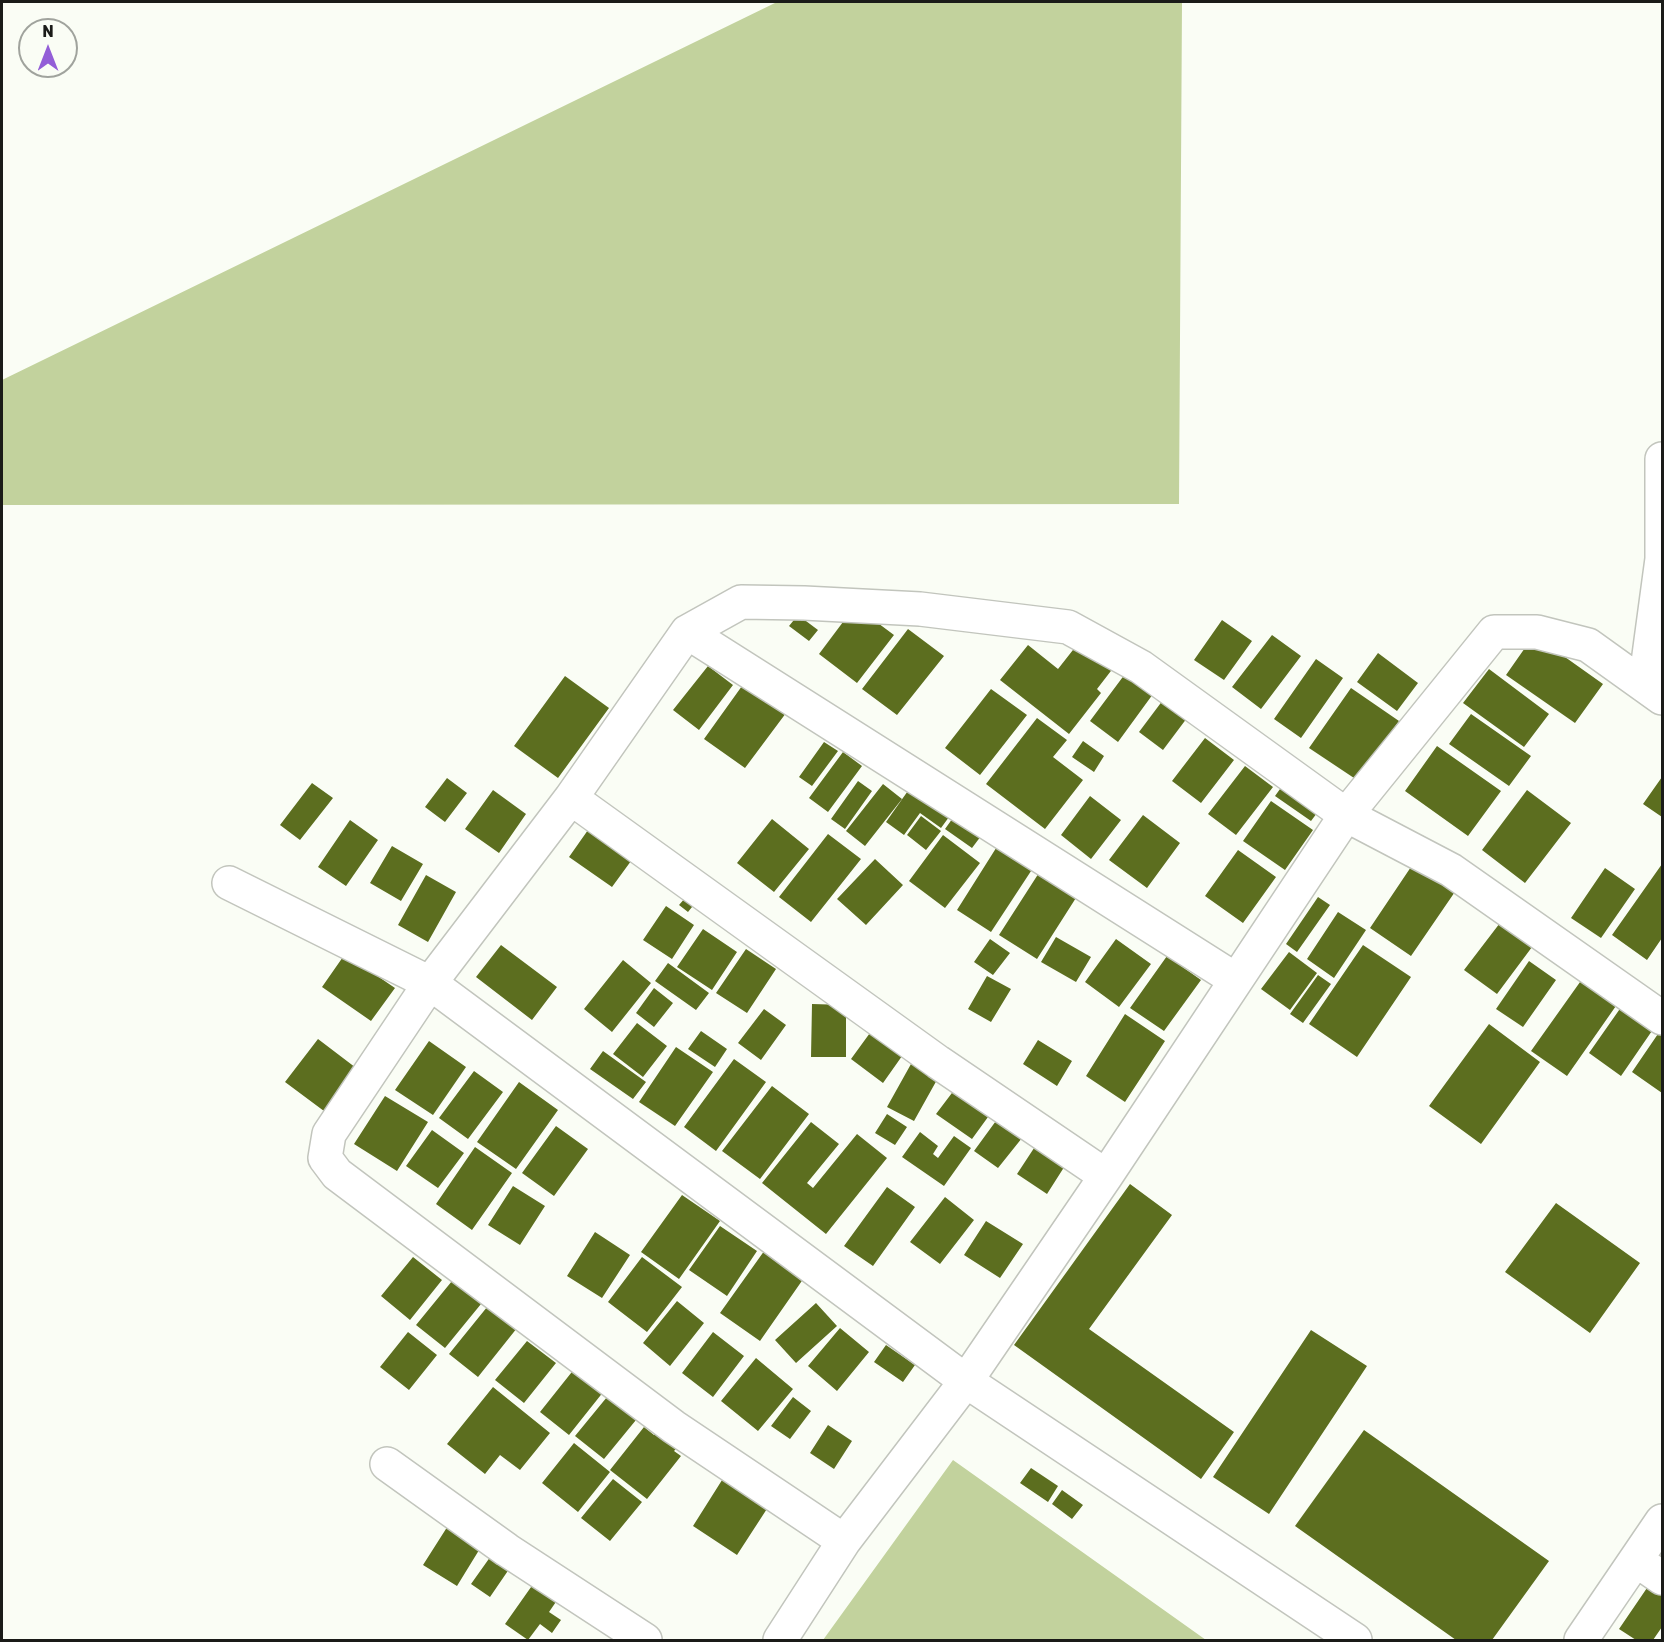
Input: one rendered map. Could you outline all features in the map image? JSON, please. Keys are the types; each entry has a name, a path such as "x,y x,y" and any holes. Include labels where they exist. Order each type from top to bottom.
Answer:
{"street":[{"path":"1654,692 1662,559 1662,459"},
{"path":"844,1541 674,1427 337,1174 325,1158 329,1134 430,983 571,798 687,632 741,602 920,609 1068,627 1141,667 1346,815 1452,870 1662,1018"},
{"path":"687,632 1236,980"},
{"path":"780,1641 844,1541 966,1381 1106,1176 1346,815 1494,632 1537,632 1588,645 1654,692"},
{"path":"571,798 938,1062 1106,1176"},
{"path":"229,883 430,983 966,1381 1355,1641"},
{"path":"387,1464 507,1550 645,1641"},
{"path":"1581,1641 1649,1569 1662,1521"}],"green space":[{"path":"777,2 1182,2 1179,504 2,505 2,380"},
{"path":"953,1460 1206,1640 823,1640"}],"building":[{"path":"855,606 894,635 857,683 819,654"},
{"path":"798,615 818,630 809,641 789,626"},
{"path":"1222,620 1252,641 1224,680 1194,660"},
{"path":"908,629 944,656 897,715 862,689"},
{"path":"1272,635 1301,656 1261,709 1232,687"},
{"path":"1534,635 1603,684 1575,723 1506,675"},
{"path":"1080,641 1114,667 1097,689 1101,693 1069,734 1000,680 1028,645 1058,669"},
{"path":"1378,653 1418,683 1397,711 1357,682"},
{"path":"1316,659 1343,678 1301,738 1274,719"},
{"path":"708,666 733,685 699,730 673,710"},
{"path":"1489,669 1549,714 1524,747 1463,703"},
{"path":"1125,674 1153,694 1118,742 1090,721"},
{"path":"565,676 609,708 558,778 514,746"},
{"path":"747,679 789,709 745,768 704,739"},
{"path":"1351,688 1399,721 1357,780 1309,748"},
{"path":"991,689 1027,715 980,775 945,748"},
{"path":"1163,700 1187,718 1163,750 1139,732"},
{"path":"1471,714 1531,756 1509,786 1449,744"},
{"path":"1037,718 1067,740 1053,757 1083,780 1045,829 986,784"},
{"path":"1205,738 1234,760 1201,803 1172,781"},
{"path":"1083,741 1104,756 1094,772 1072,757"},
{"path":"824,742 838,751 812,786 799,777"},
{"path":"1437,746 1501,791 1468,836 1405,791"},
{"path":"843,752 862,766 828,812 809,798"},
{"path":"1245,766 1273,787 1236,835 1208,814"},
{"path":"1290,775 1326,801 1311,821 1275,796"},
{"path":"1662,777 1662,817 1643,804"},
{"path":"447,778 467,793 445,822 425,807"},
{"path":"917,778 957,806 941,828 920,813 904,835 886,822"},
{"path":"858,781 872,791 845,829 831,819"},
{"path":"312,783 333,798 300,840 280,825"},
{"path":"883,784 902,799 865,846 846,831"},
{"path":"493,790 526,814 499,853 465,829"},
{"path":"1527,790 1571,823 1525,883 1482,850"},
{"path":"1090,796 1121,820 1091,859 1061,835"},
{"path":"1271,801 1313,830 1285,870 1243,841"},
{"path":"960,808 987,828 972,848 945,829"},
{"path":"1143,815 1180,843 1147,888 1109,860"},
{"path":"921,816 941,831 926,850 907,835"},
{"path":"772,819 809,849 774,892 737,863"},
{"path":"350,820 378,840 346,886 318,867"},
{"path":"588,830 631,861 612,887 569,857"},
{"path":"828,834 861,859 811,922 779,897"},
{"path":"943,835 980,863 945,908 909,881"},
{"path":"998,845 1033,868 991,932 957,910"},
{"path":"392,846 423,864 401,901 370,883"},
{"path":"1238,850 1276,877 1243,923 1205,896"},
{"path":"1419,855 1461,883 1411,956 1370,928"},
{"path":"875,859 903,885 866,925 837,899"},
{"path":"1662,864 1662,938 1647,960 1612,935"},
{"path":"1044,865 1081,890 1037,959 999,935"},
{"path":"1605,868 1635,889 1601,938 1571,918"},
{"path":"426,875 456,892 428,942 398,925"},
{"path":"692,890 700,897 688,912 679,905"},
{"path":"1318,897 1330,905 1297,952 1286,944"},
{"path":"666,906 694,925 672,959 643,940"},
{"path":"1338,912 1366,930 1334,978 1307,959"},
{"path":"1503,919 1535,943 1497,994 1464,970"},
{"path":"703,929 737,952 712,990 677,967"},
{"path":"1056,937 1091,957 1076,982 1041,962"},
{"path":"990,939 1010,953 993,975 974,962"},
{"path":"1116,939 1151,964 1119,1007 1085,982"},
{"path":"501,945 557,987 532,1020 476,977"},
{"path":"1363,945 1411,977 1357,1057 1309,1024"},
{"path":"746,949 776,969 747,1013 716,993"},
{"path":"1289,952 1317,973 1290,1010 1261,989"},
{"path":"345,954 395,988 371,1021 322,987"},
{"path":"1167,956 1201,980 1164,1031 1130,1008"},
{"path":"623,960 651,983 612,1032 584,1009"},
{"path":"1529,961 1556,980 1523,1027 1496,1009"},
{"path":"668,963 709,993 696,1010 655,981"},
{"path":"1590,968 1625,993 1567,1076 1531,1051"},
{"path":"1318,975 1331,984 1303,1023 1290,1014"},
{"path":"987,976 1011,989 991,1022 968,1009"},
{"path":"654,988 673,1003 654,1027 636,1013"},
{"path":"1624,1003 1656,1025 1621,1076 1589,1053"},
{"path":"812,1004 846,1005 846,1057 811,1057"},
{"path":"764,1009 786,1025 761,1060 738,1043"},
{"path":"1125,1014 1165,1041 1125,1102 1086,1076"},
{"path":"637,1023 667,1046 643,1077 613,1054"},
{"path":"1489,1024 1540,1062 1481,1144 1429,1106"},
{"path":"875,1026 907,1049 883,1083 851,1059"},
{"path":"1662,1028 1662,1093 1632,1072"},
{"path":"701,1031 727,1049 715,1067 688,1049"},
{"path":"318,1039 364,1074 332,1117 285,1082"},
{"path":"1038,1040 1072,1061 1057,1086 1023,1064"},
{"path":"429,1041 466,1067 433,1115 395,1090"},
{"path":"676,1047 713,1072 675,1126 639,1102"},
{"path":"603,1051 646,1082 633,1099 590,1069"},
{"path":"734,1059 766,1082 716,1151 684,1127"},
{"path":"911,1064 938,1078 914,1121 887,1107"},
{"path":"474,1071 503,1092 468,1139 439,1118"},
{"path":"961,1081 996,1106 972,1139 936,1114"},
{"path":"519,1082 558,1110 516,1169 477,1142"},
{"path":"772,1086 809,1114 760,1179 722,1151"},
{"path":"385,1096 428,1122 397,1171 354,1144"},
{"path":"887,1114 907,1127 895,1145 875,1133"},
{"path":"1001,1114 1026,1133 998,1168 974,1151"},
{"path":"811,1122 839,1144 807,1183 813,1188 857,1134 887,1158 826,1234 762,1183"},
{"path":"556,1126 588,1149 554,1196 522,1173"},
{"path":"432,1130 464,1153 438,1188 406,1166"},
{"path":"920,1132 938,1146 933,1154 938,1158 954,1136 971,1148 944,1186 902,1157"},
{"path":"1038,1142 1068,1161 1047,1194 1017,1174"},
{"path":"475,1147 512,1173 472,1230 436,1204"},
{"path":"1130,1184 1172,1215 1089,1329 1234,1432 1201,1479 1014,1345"},
{"path":"513,1186 545,1206 520,1245 488,1225"},
{"path":"887,1187 915,1207 873,1266 844,1246"},
{"path":"682,1195 720,1221 679,1279 641,1252"},
{"path":"945,1197 974,1220 940,1264 910,1242"},
{"path":"1556,1203 1640,1263 1590,1333 1505,1272"},
{"path":"986,1221 1023,1244 1000,1278 964,1255"},
{"path":"720,1226 757,1251 727,1296 689,1270"},
{"path":"595,1232 630,1255 602,1298 567,1276"},
{"path":"767,1247 806,1275 760,1341 720,1313"},
{"path":"413,1257 442,1280 410,1320 381,1296"},
{"path":"642,1257 682,1287 647,1332 608,1302"},
{"path":"452,1281 481,1304 445,1348 416,1325"},
{"path":"496,1296 525,1318 478,1377 449,1354"},
{"path":"677,1301 704,1323 670,1366 643,1343"},
{"path":"816,1303 837,1326 796,1363 775,1340"},
{"path":"840,1328 869,1352 837,1391 808,1366"},
{"path":"1311,1330 1367,1366 1269,1514 1213,1477"},
{"path":"408,1332 437,1355 409,1390 380,1367"},
{"path":"713,1332 744,1356 713,1397 682,1373"},
{"path":"527,1341 556,1363 524,1403 495,1380"},
{"path":"886,1345 915,1365 903,1382 874,1362"},
{"path":"756,1358 793,1389 758,1431 721,1401"},
{"path":"575,1368 604,1391 569,1435 540,1412"},
{"path":"493,1387 550,1433 520,1470 500,1455 485,1474 447,1444"},
{"path":"607,1397 636,1420 604,1459 575,1436"},
{"path":"793,1397 811,1411 790,1439 771,1426"},
{"path":"664,1422 685,1439 674,1451 681,1456 647,1499 610,1470 644,1427 654,1435"},
{"path":"828,1425 852,1441 834,1469 810,1453"},
{"path":"1364,1430 1549,1561 1492,1640 1456,1640 1295,1526"},
{"path":"574,1443 610,1472 578,1512 542,1483"},
{"path":"1031,1468 1058,1486 1048,1502 1020,1483"},
{"path":"729,1469 774,1498 737,1555 693,1526"},
{"path":"613,1479 642,1502 610,1541 581,1518"},
{"path":"1062,1490 1083,1505 1072,1519 1052,1504"},
{"path":"451,1521 484,1542 457,1586 423,1565"},
{"path":"498,1546 516,1559 490,1597 471,1584"},
{"path":"536,1580 560,1596 549,1612 561,1620 552,1633 540,1624 528,1640 505,1624"},
{"path":"1649,1585 1662,1594 1662,1627 1653,1640 1636,1640 1619,1629"}]}
